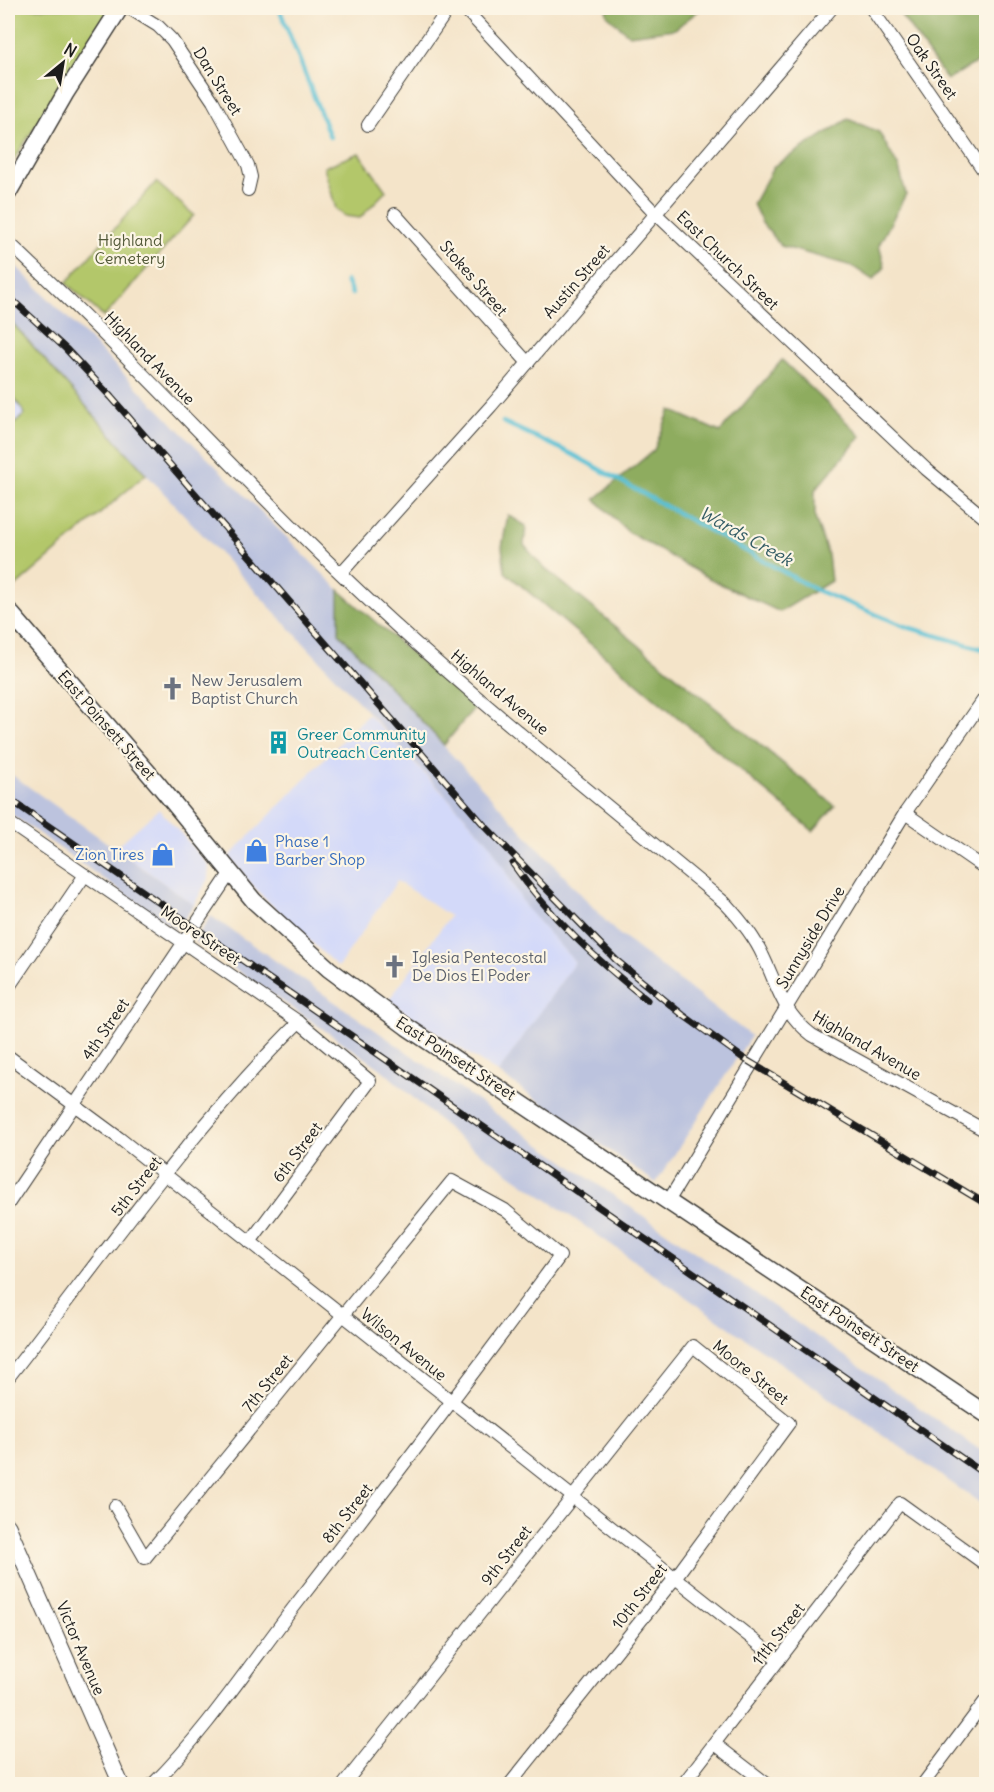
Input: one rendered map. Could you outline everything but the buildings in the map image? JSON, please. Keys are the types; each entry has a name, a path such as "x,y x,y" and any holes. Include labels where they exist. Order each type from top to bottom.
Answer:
{"main road":[{"path":"8,193 70,86 120,8"},
{"name":"East Poinsett Street","path":"8,610 254,901 292,937 367,999 987,1414"}],"street":[{"name":"Dan Street","path":"129,8 166,32 193,70 248,165 251,177 248,190"},
{"path":"368,124 449,8"},
{"name":"East Church Street","path":"464,8 655,213 926,469 987,519"},
{"name":"Austin Street","path":"341,573 528,363 832,8"},
{"name":"Oak Street","path":"871,8 987,174"},
{"name":"Stokes Street","path":"396,213 528,363"},
{"name":"Highland Avenue","path":"8,242 88,317 194,427 402,632 724,903 747,928 762,954 786,1010 798,1024 812,1035 987,1131"},
{"name":"Sunnyside Drive","path":"669,1200 904,813 987,696"},
{"path":"904,813 987,869"},
{"name":"Moore Street","path":"8,822 299,1022 370,1081"},
{"name":"4th Street","path":"8,1204 231,872"},
{"path":"8,988 85,875"},
{"name":"5th Street","path":"8,1378 231,1093 299,1022"},
{"name":"Wilson Avenue","path":"8,1056 75,1104 166,1175 779,1660"},
{"name":"6th Street","path":"250,1242 370,1081"},
{"name":"7th Street","path":"115,1506 145,1558 452,1181 505,1210 560,1256"},
{"name":"8th Street","path":"153,1785 206,1724 453,1404 560,1256"},
{"name":"Moore Street","path":"693,1346 789,1423"},
{"name":"9th Street","path":"344,1785 693,1346"},
{"name":"10th Street","path":"510,1785 675,1578 789,1423"},
{"name":"11th Street","path":"683,1785 900,1503 987,1564"},
{"name":"Victor Avenue","path":"8,1526 121,1785"},
{"path":"923,1785 987,1700"},
{"path":"715,1744 767,1785"}],"shaded area":[{"path":"8,258 339,590 339,633 615,931 751,1036 656,1183 498,1073 575,962 527,909 489,842 146,474 8,318"},
{"path":"8,388 25,414 8,430"},
{"path":"368,714 489,842 527,909 575,962 498,1073 388,1001 450,916 397,881 338,967 265,899 228,858"},
{"path":"8,772 194,905 176,930 8,812"},
{"path":"159,809 209,865 208,879 194,905 115,848"},
{"path":"211,916 986,1454 986,1507 456,1136 380,1068 194,941"}],"green space":[{"path":"8,8 111,8 8,169"},
{"path":"606,8 702,8 675,29 629,35 607,15"},
{"path":"896,8 986,8 986,60 984,58 947,80"},
{"path":"848,119 879,132 899,168 906,194 879,245 885,267 873,280 852,266 781,246 762,223 753,204 774,166"},
{"path":"359,153 386,191 360,218 345,216 336,209 324,167"},
{"name":"Highland Cemetery","path":"156,182 194,215 104,317 66,283"},
{"path":"8,318 146,474 8,593 8,430 25,414 8,388"},
{"path":"782,360 861,436 815,490 815,518 828,555 831,581 780,612 712,580 628,532 595,499 654,450 670,410 720,432"},
{"path":"508,515 526,526 524,545 542,566 835,806 813,831 505,572 502,547"},
{"path":"339,590 474,708 444,745 339,633"}],"waterway":[{"name":"Wards Creek","path":"279,8 330,137"},
{"name":"Wards Creek","path":"346,281 352,294"},
{"name":"Wards Creek","path":"503,422 572,454 816,590 907,627 986,650"}],"railway":[{"path":"8,296 66,349 111,397 484,825 616,960 683,1015 743,1058 986,1204"},
{"path":"8,798 986,1475"},
{"path":"513,864 558,920 647,1000"}],"place":[{"name":"New Jerusalem Baptist Church","path":"173,689"},
{"name":"Greer Community Outreach Center","path":"279,743"},
{"name":"Phase 1 Barber Shop","path":"257,850"},
{"name":"Zion Tires","path":"162,854"},
{"name":"Iglesia Pentecostal De Dios El Poder","path":"394,966"}]}
